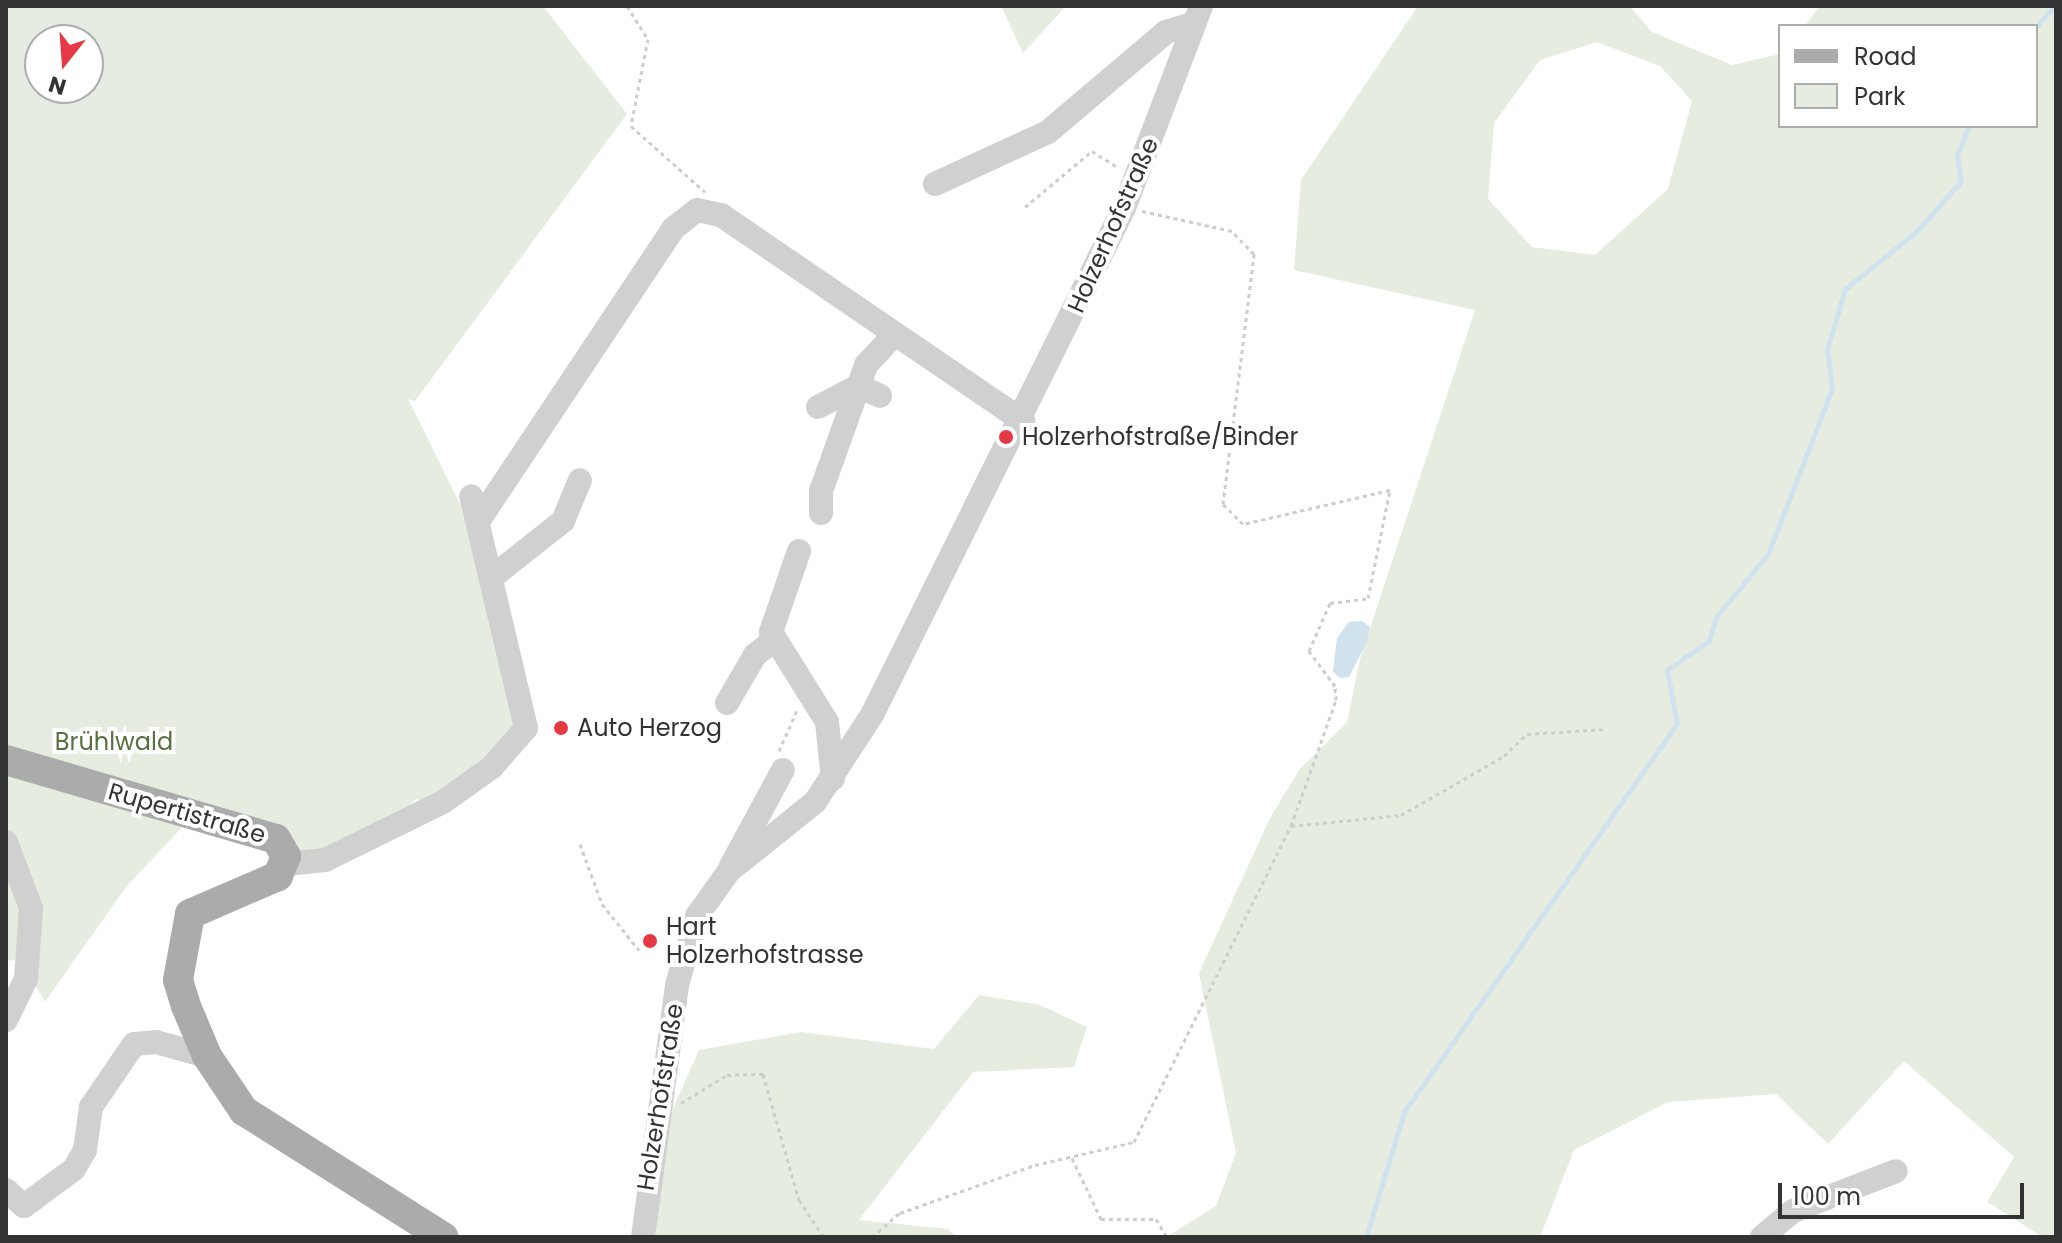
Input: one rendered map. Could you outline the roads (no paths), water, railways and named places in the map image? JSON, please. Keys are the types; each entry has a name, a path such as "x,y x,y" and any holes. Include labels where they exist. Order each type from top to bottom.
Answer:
{"main road":[{"name":"Rupertistraße","path":"6,760 267,834 282,845 287,864 269,881 190,914 178,980 207,1056 244,1111 443,1237"}],"street":[{"name":"Holzerhofstraße","path":"643,1237 654,1126 689,943 697,916 729,871 815,802 833,779 1023,421 1124,208 1197,15"},
{"name":"Holzerhofstraße","path":"935,184 1048,132 1166,32 1197,15"},
{"path":"479,520 674,228 686,214 708,208 893,336 1023,421"},
{"path":"821,513 869,391 866,365 893,336"},
{"path":"818,407 869,391"},
{"path":"491,578 563,521 580,480"},
{"path":"287,864 325,860 443,802 492,767 526,728 471,496"},
{"path":"727,703 755,655 773,641 799,551"},
{"path":"773,641 808,687 827,722 833,779"},
{"path":"729,871 780,775"},
{"path":"6,842 31,908 26,979 6,1020"},
{"path":"6,1190 24,1206 74,1169 85,1150 91,1107 134,1044 156,1042 207,1056"},
{"path":"1762,1237 1793,1211 1896,1171"}],"water":[{"path":"1362,621 1370,627 1367,642 1349,677 1340,678 1333,672 1337,638 1349,622"}],"waterway":[{"path":"2038,25 2054,6"},
{"path":"1366,1237 1404,1112 1677,724 1667,670 1709,641 1716,617 1768,554 1832,389 1827,350 1845,289 1918,230 1961,181 1957,155 1968,128"}],"place":[{"name":"Holzerhofstraße/Binder","path":"1006,437"},
{"name":"Auto Herzog","path":"561,728"},
{"name":"Hart Holzerhofstrasse","path":"650,941"}],"park label":[{"name":"Brühlwald","path":"114,742"}]}
